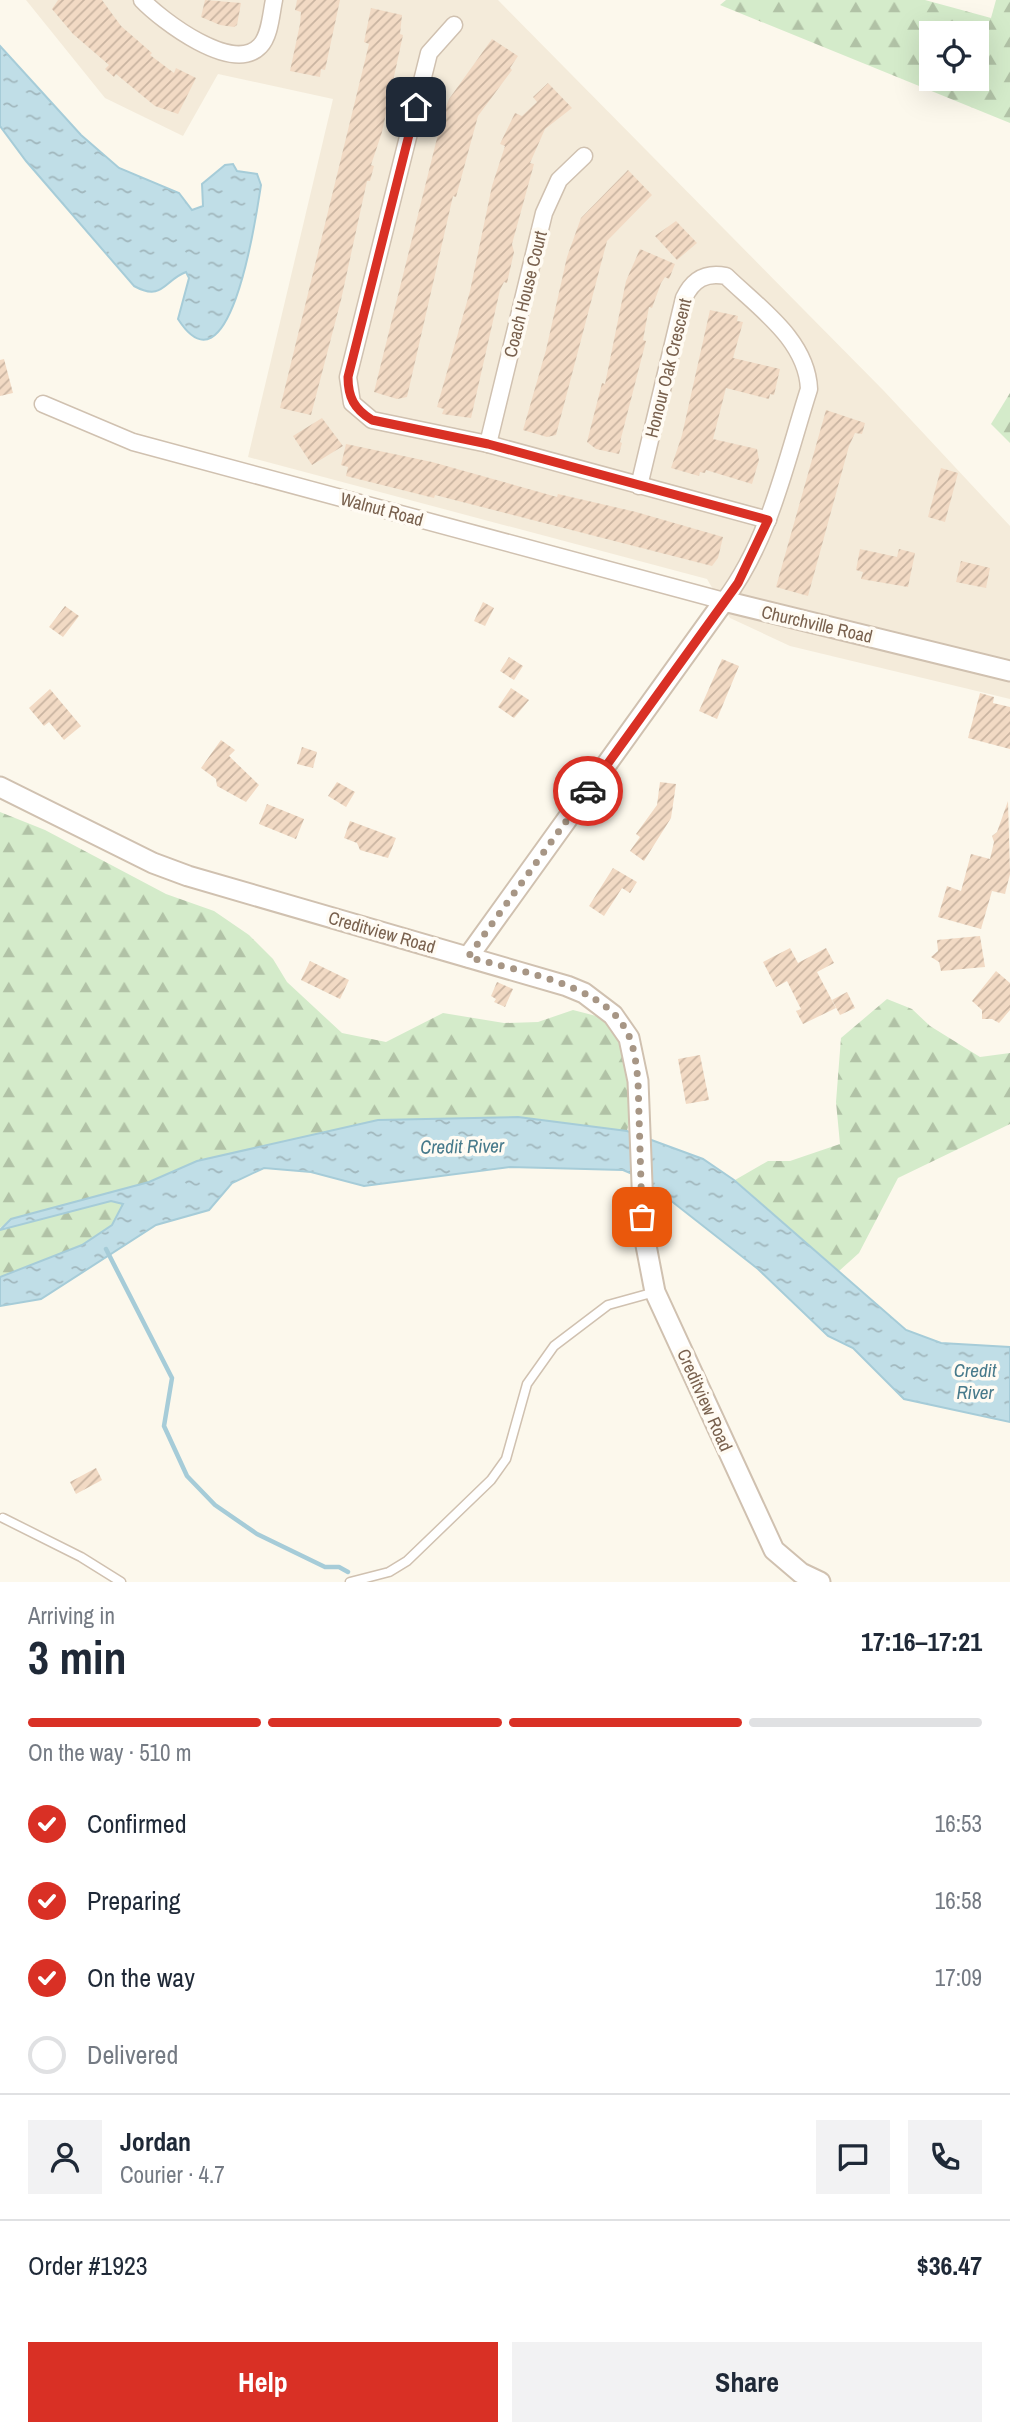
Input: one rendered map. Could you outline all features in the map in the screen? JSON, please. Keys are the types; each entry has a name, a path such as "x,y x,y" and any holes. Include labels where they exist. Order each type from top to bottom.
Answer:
{"street":[{"path":"142,0 170,26 192,39 243,53 258,48 265,39 274,0"},
{"path":"454,25 429,53 348,377 352,403 372,420 488,444 768,520"},
{"name":"Coach House Court","path":"488,444 544,213 559,180 584,156"},
{"name":"Honour Oak Crescent","path":"639,486 684,298 696,280 705,275 726,276 802,353 808,370 809,388 768,520 751,560 724,601"},
{"name":"Walnut Road","path":"43,404 133,442 724,601"},
{"path":"468,957 724,601"},
{"name":"Churchville Road","path":"724,601 1010,671"},
{"name":"Creditview Road","path":"0,787 153,863 188,876 567,986 584,993 613,1015 622,1024 636,1059 641,1200 644,1235 655,1292 774,1550 801,1573 820,1582"}],"lane":[{"path":"350,1582 390,1572 407,1561 491,1480 506,1459 527,1384 554,1346 608,1305 655,1292"},
{"path":"3,1518 80,1557 121,1582"}],"shaded area":[{"path":"26,0 498,0 884,391 1010,526 1010,699 790,646 730,618 707,579 248,457 333,99 218,74 183,136 105,98"}],"green space":[{"path":"726,0 925,0 991,18 996,0 1010,0 1010,123 931,91 989,91 989,21 919,21 919,86 720,5"},
{"path":"1010,393 1010,443 991,424"},
{"path":"0,812 45,830 166,894 214,911 249,935 273,959 287,982 342,1033 386,1042 443,1013 504,1023 538,1022 573,1010 604,1018 641,1071 627,1131 518,1117 197,1161 149,1182 11,1219 0,1228"},
{"path":"887,999 912,1009 930,1026 980,1057 1010,1053 1010,1124 898,1178 859,1253 839,1271 735,1180 768,1161 790,1161 840,1144 836,1102 841,1038"},
{"path":"111,1201 123,1204 112,1225 82,1245 0,1277 0,1230"}],"water":[{"path":"0,46 81,135 119,168 179,193 192,210 203,206 202,184 225,165 233,164 237,171 257,174 261,185 247,260 226,320 213,337 197,338 178,319 189,278 186,272 157,291 151,292 134,286 26,161 0,126"},
{"name":"Credit River","path":"518,1117 627,1131 703,1159 734,1180 906,1330 941,1343 1010,1347 1010,1422 904,1399 853,1348 828,1336 758,1269 642,1178 623,1170 510,1167 364,1186 311,1172 264,1168 232,1183 209,1210 156,1225 41,1299 0,1306 0,1277 82,1245 112,1225 123,1204 111,1201 0,1230 11,1219 149,1182 197,1161 378,1120"}],"building":[{"path":"58,0 102,0 121,26 152,53 150,55 174,73 176,68 196,78 178,114 155,106 116,74 114,77 105,69 109,65 73,34 52,9"},
{"path":"205,0 241,3 237,25 220,25 201,17"},
{"path":"297,0 340,0 325,70 321,69 320,77 290,71 300,24 301,12 295,10"},
{"path":"371,8 402,15 400,34 403,35 382,132 371,165 374,166 370,181 367,181 341,300 311,415 280,408 369,44 364,42"},
{"path":"492,39 518,56 510,68 512,70 478,116 456,197 453,196 407,397 397,399 374,392 442,118 449,99"},
{"path":"548,83 572,108 545,129 530,163 534,164 512,244 514,252 507,283 504,282 500,290 471,418 442,414 444,409 437,407 470,291 492,186 505,146 500,144 515,113 522,116 537,102 533,97"},
{"path":"628,170 652,195 607,241 556,435 547,437 523,430 546,350 567,257 581,218"},
{"path":"676,221 697,243 677,260 655,236"},
{"path":"640,249 675,264 669,279 665,277 661,283 652,308 649,307 643,340 646,341 619,454 596,449 587,442 602,383 605,384 626,281"},
{"path":"710,310 738,316 737,321 743,322 733,358 780,369 774,395 770,394 769,399 726,388 713,439 757,449 759,460 752,484 706,470 705,473 700,472 699,476 671,468 682,435"},
{"path":"4,359 13,393 0,396 0,360"},
{"path":"826,410 865,423 862,434 855,433 849,446 808,596 776,587"},
{"path":"322,418 343,446 312,465 293,436"},
{"path":"346,444 432,462 557,497 558,494 636,512 723,537 718,558 712,566 435,495 434,498 346,476 348,467 341,465"},
{"path":"941,468 958,473 945,522 928,517"},
{"path":"860,549 897,557 899,549 915,553 908,587 861,579 863,572 856,570"},
{"path":"961,561 990,568 986,588 956,582"},
{"path":"483,602 494,608 485,626 474,621"},
{"path":"65,606 79,616 63,637 49,627"},
{"path":"509,657 523,666 514,680 500,671"},
{"path":"722,659 739,666 717,719 699,711"},
{"path":"511,688 529,700 514,718 498,707"},
{"path":"50,689 81,726 64,740 49,722 44,726 29,708"},
{"path":"980,693 994,697 993,703 1010,707 1010,749 968,738"},
{"path":"221,740 235,750 229,756 259,785 246,802 217,786 216,779 201,768"},
{"path":"302,747 317,752 313,768 297,764"},
{"path":"337,782 355,792 346,807 328,796"},
{"path":"660,782 676,784 671,818 644,861 630,851 640,837 636,834 657,805"},
{"path":"1008,801 1010,874 1005,894 992,891 981,929 938,917 947,886 961,891 971,854 990,859 994,842 992,836 997,832"},
{"path":"267,804 304,819 296,839 259,824"},
{"path":"350,821 396,838 388,858 360,850 357,843 344,838"},
{"path":"613,868 637,882 630,893 622,888 604,916 589,906"},
{"path":"980,936 985,967 941,971 939,962 931,957 938,951 937,940"},
{"path":"790,948 798,963 826,948 834,963 817,972 836,1008 803,1024 796,1011 801,1009 787,981 776,987 763,962"},
{"path":"310,961 349,980 340,999 301,980"},
{"path":"996,971 1010,983 1010,1010 999,1023 992,1019 982,1019 982,1010 972,1001"},
{"path":"497,982 513,989 505,1007 494,1002 496,999 491,996"},
{"path":"847,992 855,1008 840,1015 832,1000"},
{"path":"700,1055 709,1100 686,1104 678,1059"},
{"path":"96,1468 102,1480 76,1494 70,1482"}],"waterway":[{"path":"106,1249 172,1378 164,1426 187,1476 215,1505 257,1534 325,1567 339,1567 348,1572"}],"way so far":[{"path":"588,791 468,957 584,993 622,1024 636,1059 642,1217"}],"route":[{"path":"416,107 348,377 352,403 360,413 372,420 488,444 768,520 738,583 588,791"}]}
